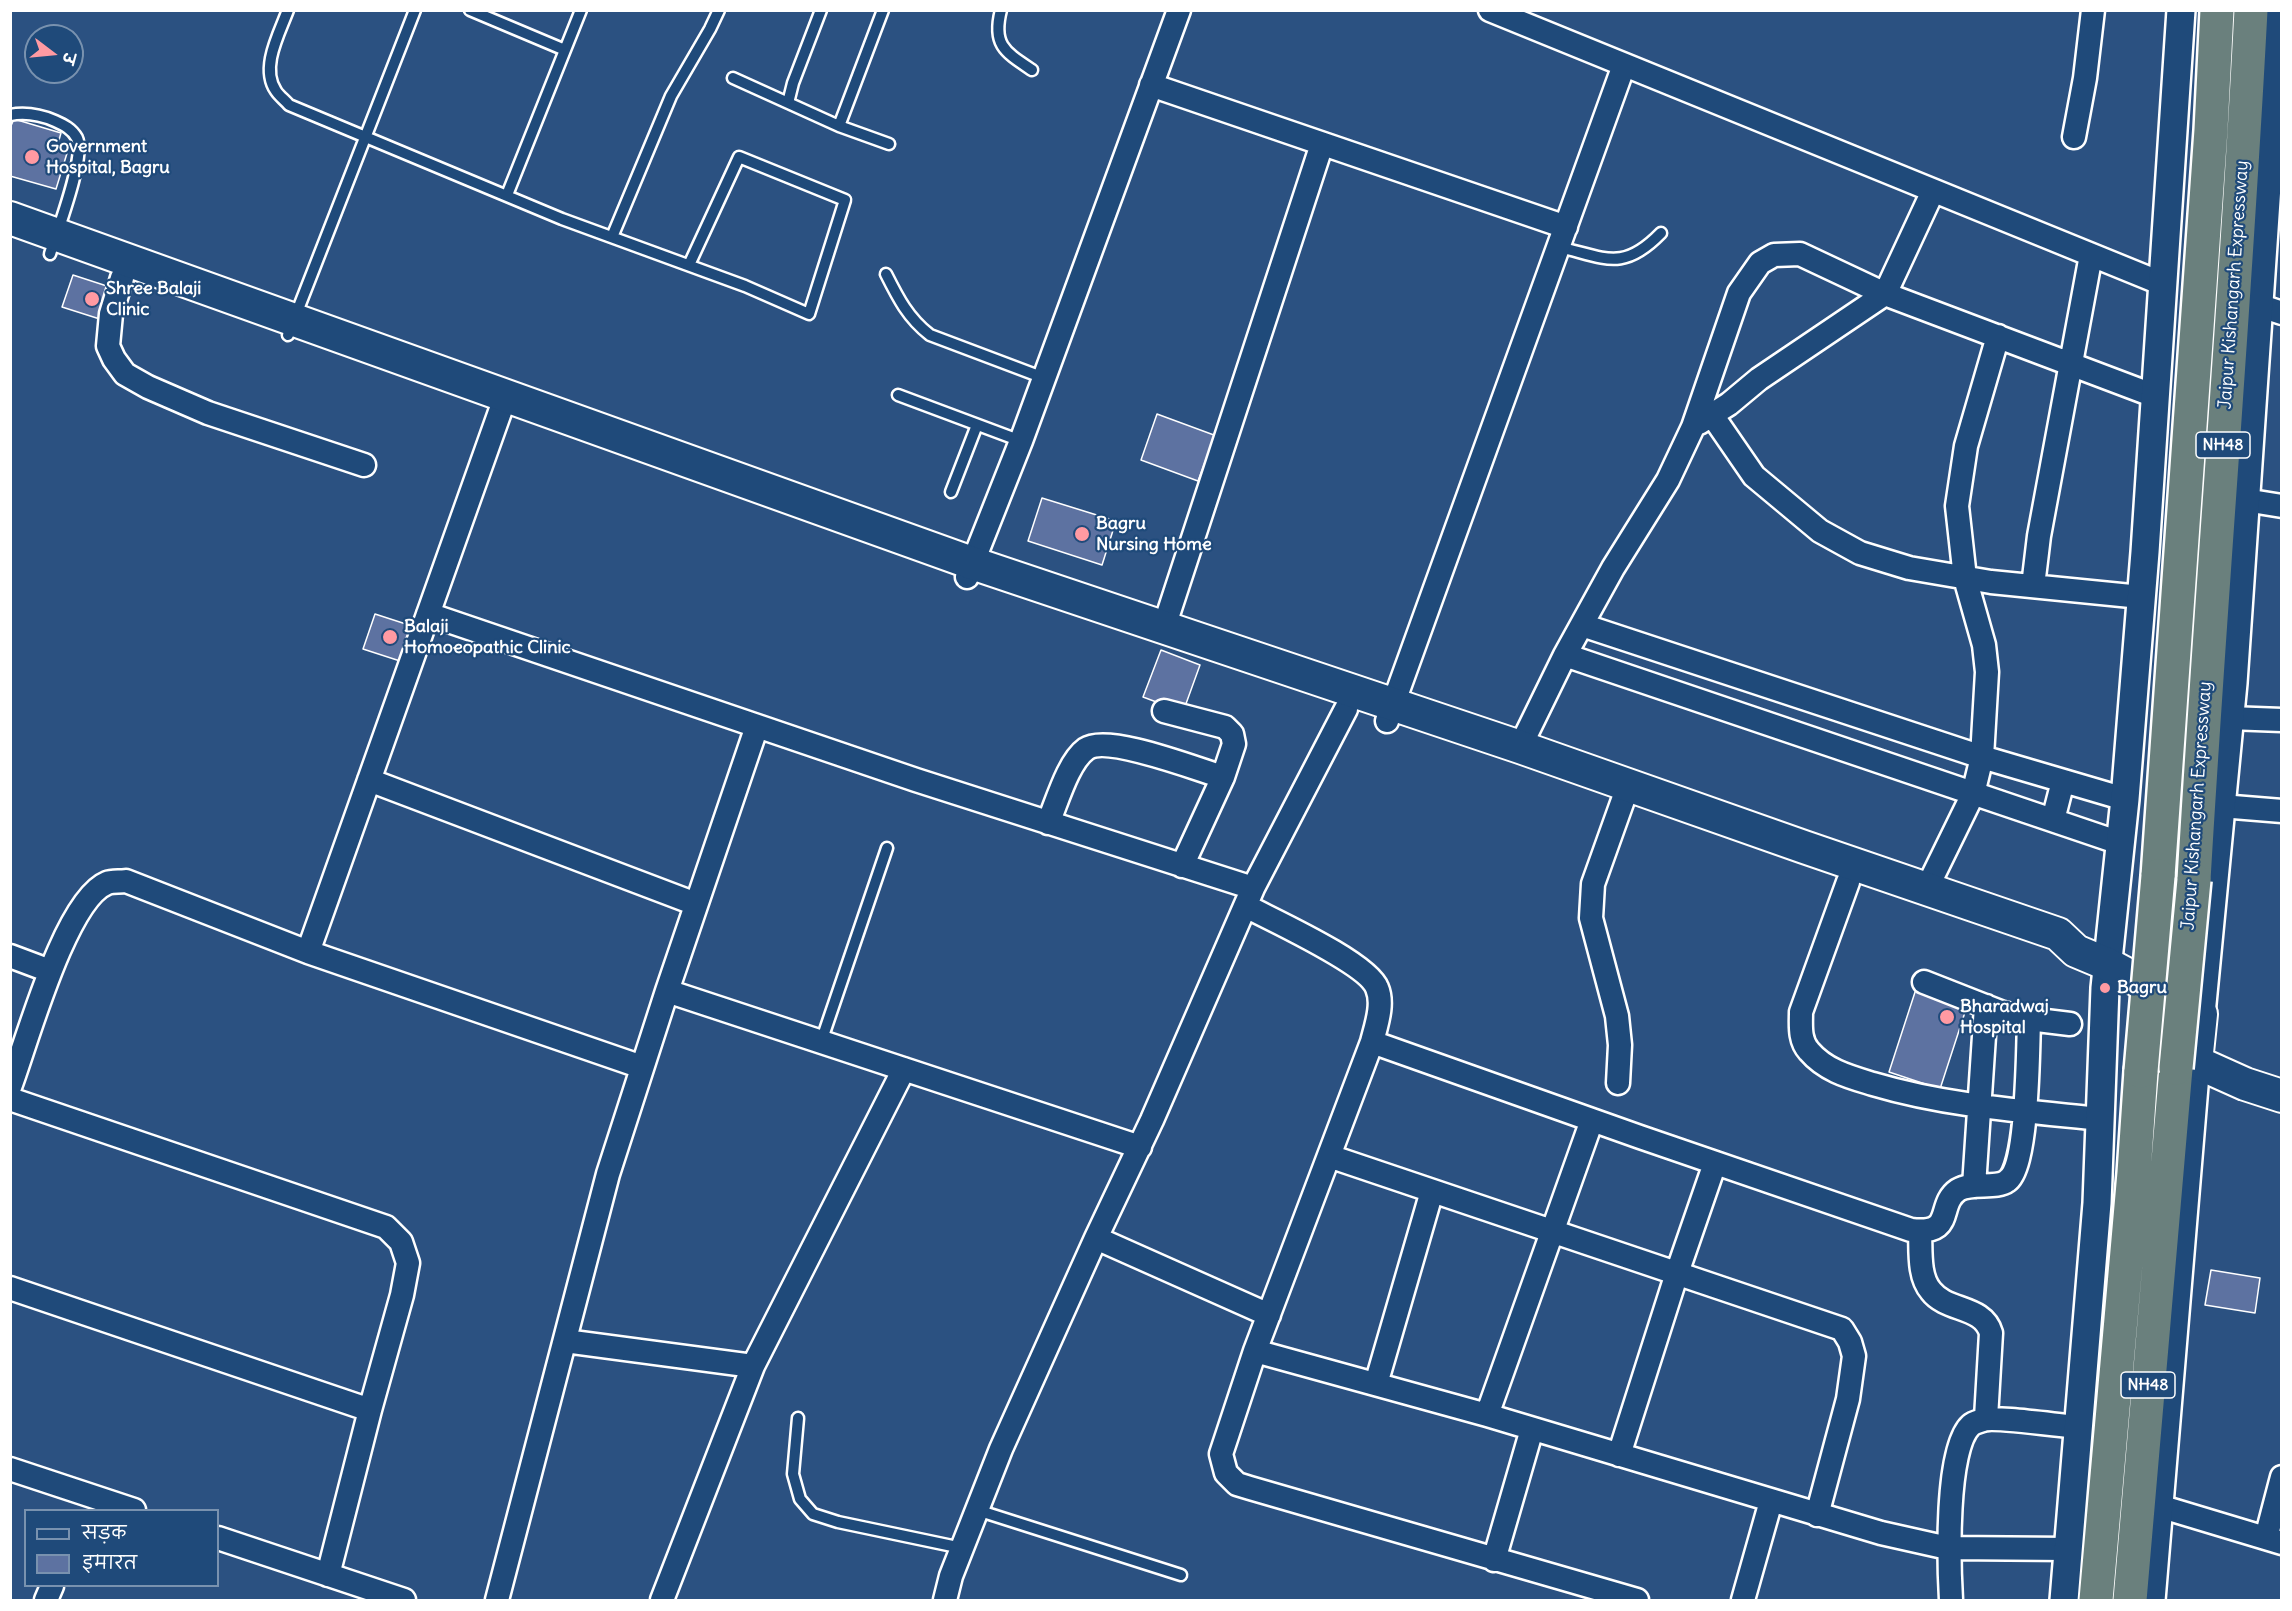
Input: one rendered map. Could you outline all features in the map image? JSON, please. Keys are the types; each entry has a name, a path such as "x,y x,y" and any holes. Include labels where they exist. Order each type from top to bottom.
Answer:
{"highway":[{"name":"Jaipur Kishangarh Expressway","path":"2096,1600 2158,876 2211,129 2217,10"},
{"name":"Jaipur Kishangarh Expressway","path":"2130,1600 2186,1065 2210,610 2241,204 2251,10"}],"main road":[{"path":"10,218 53,244 123,278 291,327 1346,708 1390,713 1520,747 2058,934 2076,951"},
{"path":"10,239 53,244 169,273 291,327 501,409 969,570 1164,627 1514,760 1848,882 2051,949 2076,951 2108,964 2201,1014 2186,1065 2282,1096"}],"street":[{"path":"969,570 1021,441 1179,10"},
{"path":"1490,10 2163,284"},
{"path":"2074,137 2085,78 2093,10"},
{"path":"2064,1600 2097,1203 2105,988 2125,799 2141,597 2181,10"},
{"path":"2201,1014 2229,718 2245,500 2270,309 2279,10"},
{"path":"1390,713 1624,65"},
{"path":"1151,85 1322,144 1562,237"},
{"path":"1164,627 1322,144"},
{"path":"1693,427 1885,294 1933,190"},
{"path":"1520,747 1565,655 1612,568 1668,480 1693,427 1739,293 1761,263 1774,255 1800,254 1885,294 2155,396"},
{"path":"2033,586 2039,536 2091,255"},
{"path":"123,278 111,314 108,346 125,374 148,387 208,413 364,465"},
{"path":"1926,890 1973,794 1982,757 1987,672 1984,645 1965,578 1957,506 1966,446 1998,336"},
{"path":"308,952 501,409"},
{"path":"1712,415 1754,476 1820,531 1860,553 1908,568 1965,578 2141,597"},
{"path":"2245,500 2282,506"},
{"path":"428,614 757,726 1182,866 1249,897 1373,979 1378,990 1379,1011 1372,1042 1255,1351 1221,1454 1226,1473 1237,1484 1637,1600"},
{"path":"1582,625 1982,757 2125,799"},
{"path":"1653,685 1664,652"},
{"path":"1565,655 2120,843"},
{"path":"1758,721 1769,687"},
{"path":"945,1600 951,1576 1005,1438 1140,1147 1249,897 1346,708"},
{"path":"1164,711 1225,728 1232,734 1234,744 1223,777 1182,866"},
{"path":"1851,752 1861,717"},
{"path":"2229,718 2282,720"},
{"path":"497,1600 608,1174 667,990 757,726"},
{"path":"1048,823 1074,762 1086,749 1098,745 1118,745 1223,777"},
{"path":"369,780 696,903"},
{"path":"2053,820 2063,781"},
{"path":"1618,1083 1620,1045 1617,1016 1591,918 1593,884 1623,800"},
{"path":"2221,806 2282,811"},
{"path":"10,1087 50,971 74,922 91,896 106,884 126,881 308,952 642,1067"},
{"path":"1848,882 1801,1012 1800,1034 1807,1049 1825,1067 1908,1095 1980,1107 2101,1119"},
{"path":"10,956 50,971"},
{"path":"1924,982 1986,1006 2029,1019 2070,1024"},
{"path":"667,990 1140,1147"},
{"path":"1974,1186 1986,1006"},
{"path":"1372,1042 1715,1163 1920,1231 1933,1229 1942,1222 1952,1197 1959,1190 2005,1183 2014,1176 2018,1164 2025,1111 2029,1019"},
{"path":"2151,1600 2159,1506 2186,1065"},
{"path":"663,1600 753,1366 904,1069"},
{"path":"10,1099 386,1227 401,1242 408,1263 402,1295 328,1575"},
{"path":"1487,1415 1592,1120"},
{"path":"1329,1156 1842,1329 1851,1342 1854,1356 1848,1399 1817,1515"},
{"path":"1619,1455 1715,1163"},
{"path":"1376,1384 1432,1191"},
{"path":"1920,1231 1921,1265 1930,1291 1941,1300 1988,1322 1991,1333 1986,1418"},
{"path":"1096,1238 1269,1315"},
{"path":"10,1288 370,1410"},
{"path":"565,1341 753,1366"},
{"path":"1255,1351 1487,1415 1881,1533 1948,1548 2068,1549"},
{"path":"1951,1600 1948,1548 1954,1468 1963,1438 1971,1425 1986,1418 2079,1427"},
{"path":"1494,1560 1532,1429"},
{"path":"10,1469 82,1502 128,1509"},
{"path":"2159,1506 2274,1540 2282,1477"},
{"path":"1743,1600 1771,1501"},
{"path":"219,1538 404,1600"}],"lane":[{"path":"288,10 274,46 269,75 276,91 289,105 507,195 612,237 745,286 809,314 845,200 739,157 689,265"},
{"path":"291,327 415,10"},
{"path":"470,10 565,50"},
{"path":"507,195 580,10"},
{"path":"612,237 671,96 719,10"},
{"path":"788,104 793,83 821,10"},
{"path":"839,126 883,10"},
{"path":"1001,10 997,27 1000,42 1007,53 1032,70"},
{"path":"733,78 839,126 889,144"},
{"path":"10,115 27,113 50,119 67,127 77,139 80,153 53,244"},
{"path":"1562,237 1611,260 1631,257 1646,249 1661,233"},
{"path":"886,274 904,309 915,324 930,335 1044,378"},
{"path":"898,395 1021,441"},
{"path":"951,492 978,425"},
{"path":"822,1042 887,848"},
{"path":"798,1418 793,1474 800,1498 813,1514 838,1522 962,1548"},
{"path":"977,1510 1181,1575"}],"building":[{"path":"14,119 61,133 57,147 68,150 56,189 10,176 10,128"},
{"path":"73,275 116,289 106,321 62,307"},
{"path":"1157,414 1222,438 1217,452 1210,449 1198,481 1141,460"},
{"path":"1042,498 1116,521 1102,565 1028,541"},
{"path":"375,614 412,626 400,661 363,649"},
{"path":"1161,650 1200,665 1183,712 1143,697"},
{"path":"1917,986 1968,1003 1940,1089 1889,1072"},
{"path":"2211,1270 2260,1278 2255,1313 2205,1305"}],"place":[{"name":"Government Hospital, Bagru","path":"32,157"},
{"name":"Shree Balaji Clinic","path":"92,299"},
{"name":"Bagru Nursing Home","path":"1082,534"},
{"name":"Balaji Homoeopathic Clinic","path":"390,637"},
{"name":"Bagru","path":"2105,988"},
{"name":"Bharadwaj Hospital","path":"1947,1017"}]}
